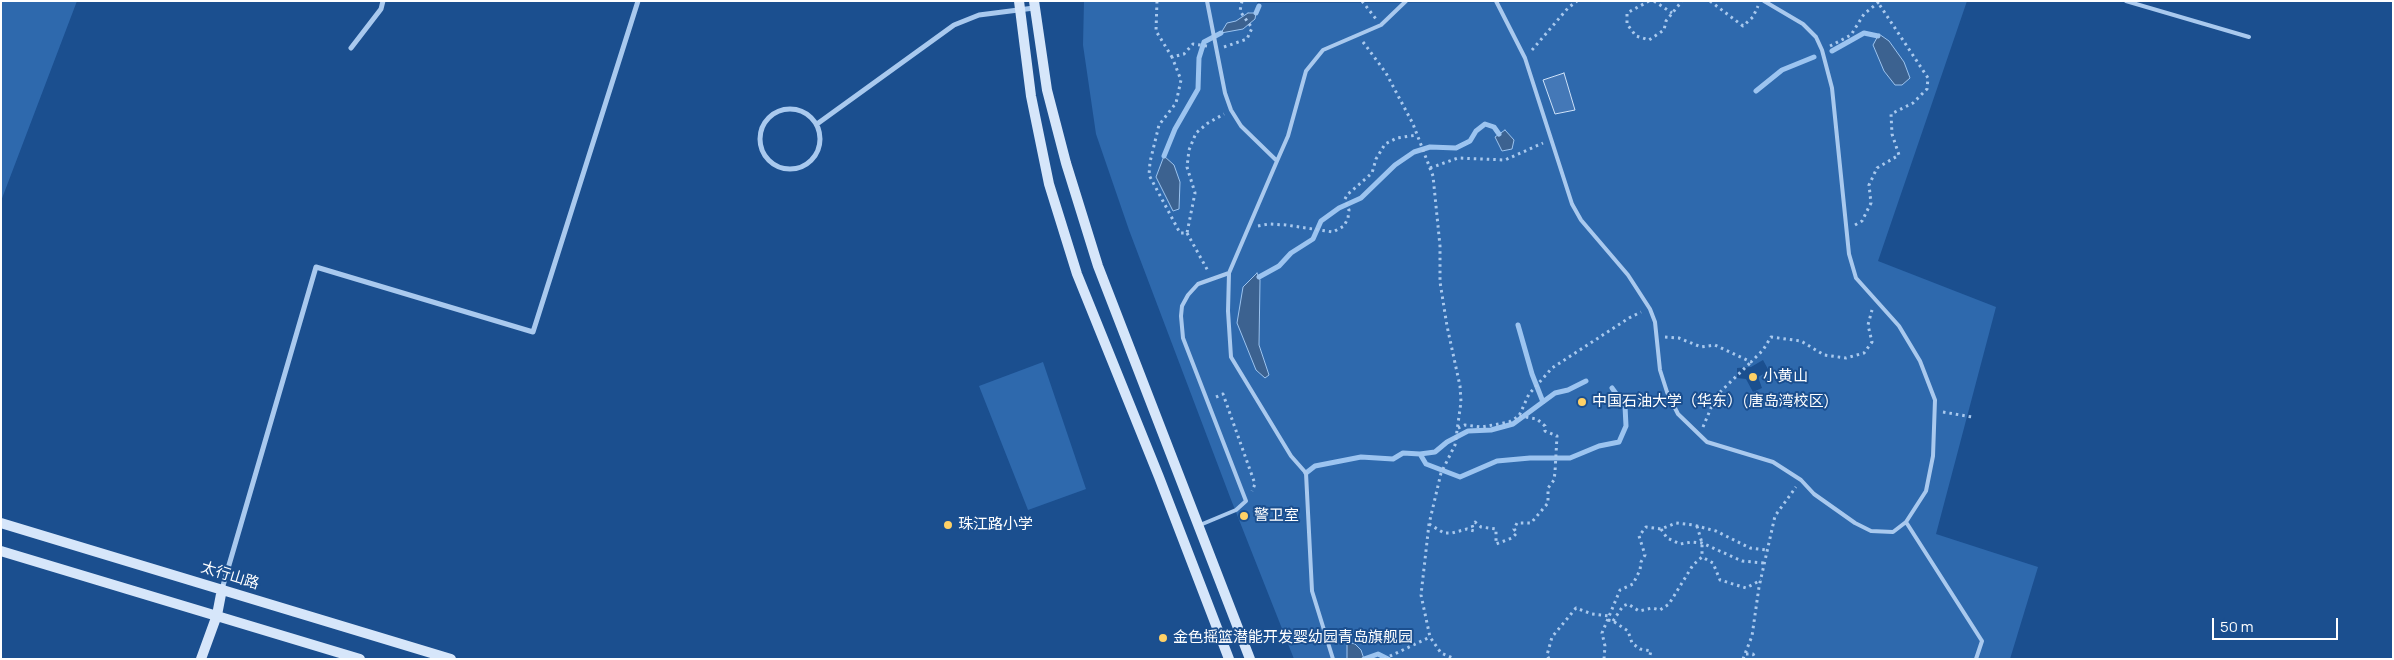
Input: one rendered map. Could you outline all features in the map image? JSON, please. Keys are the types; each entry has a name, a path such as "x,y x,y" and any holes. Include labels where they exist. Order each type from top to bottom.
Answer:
{"main road":[{"path":"1018,4 1031,96 1049,184 1077,274 1159,477 1229,659"},
{"path":"1034,4 1047,90 1066,163 1095,256 1250,659"},
{"name":"太行山路","path":"1,523 451,659"},
{"path":"1,551 360,659"},
{"path":"201,659 216,615 222,589"}],"street":[{"path":"351,48 381,9 383,1"},
{"path":"222,589 316,267 534,332 638,1"},
{"path":"817,124 954,25 979,14 1018,4 1034,4"},
{"path":"792,109 802,111 817,124 819,137 815,155 798,169 778,167 768,162 758,140 761,129 768,119 780,112 792,109"}],"lane":[{"path":"1207,1 1230,110 1241,126 1277,161"},
{"path":"1333,659 1312,592 1306,473 1259,406 1231,358 1228,311 1229,273 1288,136 1306,71 1323,50 1381,25 1406,1"},
{"path":"1496,1 1524,58 1572,204 1581,220 1628,275 1650,309 1655,322 1660,370 1667,392 1678,414 1707,442 1773,462 1801,480 1814,494 1855,523 1872,531 1893,532 1906,522 1926,491 1933,456 1935,400 1920,361 1899,326 1856,278 1848,254 1832,88 1822,50 1816,37 1803,24 1762,1"},
{"path":"2126,1 2248,37"},
{"path":"1199,525 1236,510 1246,501 1183,338 1181,316 1182,306 1198,284 1229,273"},
{"path":"1906,522 1982,641 1976,659"}],"path":[{"path":"1157,1 1156,31 1172,57 1181,80 1176,102 1159,125 1150,162 1149,175 1180,233 1187,233"},
{"path":"1172,57 1184,54 1193,44 1217,50 1247,38 1252,28 1240,11 1242,1"},
{"path":"1362,1 1381,25"},
{"path":"1566,1 1568,8"},
{"path":"1524,58 1568,8 1577,1"},
{"path":"1650,1 1627,13 1627,24 1636,36 1649,40 1664,30 1666,21 1682,1"},
{"path":"1654,1 1672,13"},
{"path":"1710,1 1743,26 1753,17 1762,1"},
{"path":"1822,50 1851,35 1864,14 1879,3 1928,78 1927,89 1913,103 1891,114 1892,134 1899,155 1877,168 1869,185 1871,203 1862,221 1846,229"},
{"path":"1359,36 1386,73 1417,135 1433,176 1440,246 1440,282 1446,326 1460,386 1455,444 1440,473 1429,524 1421,595 1430,638 1441,653 1455,659"},
{"path":"1212,278 1187,233 1195,193 1187,167 1189,150 1196,133 1208,123 1230,110"},
{"path":"1247,228 1270,224 1333,232 1344,226 1349,210 1344,199 1347,194 1361,185 1372,173 1376,159 1385,144 1398,138 1417,135"},
{"path":"1430,168 1458,158 1505,160 1551,140"},
{"path":"1700,434 1716,396 1763,350 1771,337 1801,341 1824,355 1846,358 1864,353 1872,342 1868,325 1875,300"},
{"path":"1520,416 1529,394 1552,368 1628,318 1650,309"},
{"path":"1657,336 1679,338 1701,347 1715,345 1751,362"},
{"path":"1207,400 1223,394 1256,484 1246,501"},
{"path":"1934,410 1972,417"},
{"path":"1429,524 1444,533 1452,533 1468,529 1474,531 1472,525 1475,522 1481,528 1496,529 1496,544 1512,538 1517,532 1514,529 1517,523 1531,523 1548,503 1548,488 1554,480 1557,436 1544,431 1545,426 1537,419 1520,416 1509,422 1482,428 1465,425 1457,430"},
{"path":"1743,659 1752,636 1764,563 1775,516 1801,480"},
{"path":"1604,659 1605,646 1602,633 1620,590 1633,584 1640,570 1641,562 1645,555 1638,536 1646,527 1661,529 1676,524 1697,526 1716,531 1750,548 1767,550"},
{"path":"1614,621 1623,606 1628,604 1639,611 1652,608 1660,610 1669,604 1693,565 1702,557 1702,543 1697,526"},
{"path":"1661,529 1667,538 1680,544 1702,543 1742,561 1764,563"},
{"path":"1702,557 1712,563 1720,580 1746,588 1761,580"},
{"path":"1549,659 1547,655 1552,637 1576,608 1614,621 1628,631 1632,643 1640,649 1651,651 1649,659"},
{"path":"1384,659 1430,638"},
{"path":"1746,654 1752,654 1756,659"}],"shaded area":[{"path":"1,1 77,1 1,201"},
{"name":"中国石油大学（华东）(唐岛湾校区)","path":"1084,1 1258,1 1257,3 1967,1 1878,261 1996,307 1936,534 2038,567 2010,659 1364,659 1361,650 1355,644 1347,642 1347,659 1294,659 1230,497 1129,230 1096,134 1083,45","holes":["1564,73 1575,109 1555,114 1543,80","1159,169 1173,211 1156,177","1260,280 1259,345 1268,375 1265,378 1237,323","1763,360 1769,371 1758,377 1762,388 1753,392 1746,379 1737,378 1737,368 1751,367"]},
{"path":"1248,13 1256,13 1255,19 1243,29 1221,33 1227,23 1236,21"},
{"path":"1879,34 1889,41 1904,62 1910,78 1902,85 1895,85 1884,71 1873,45"},
{"path":"1505,130 1514,140 1512,149 1502,151 1495,137"},
{"path":"1164,156 1174,165 1180,182 1179,209 1173,211 1156,177"},
{"path":"1257,273 1260,280 1259,345 1269,375 1265,378 1256,370 1237,323 1243,287"},
{"path":"1043,362 1086,489 1028,510 979,386"},
{"path":"1347,642 1355,644 1361,650 1364,659 1347,659"}],"building":[{"path":"1564,73 1575,110 1555,114 1543,80"}],"waterway":[{"path":"1256,13 1259,6"},
{"path":"1164,156 1175,129 1198,89 1199,58 1204,42 1221,33"},
{"path":"1832,51 1864,33 1878,36"},
{"path":"1756,91 1782,70 1814,57"},
{"path":"1259,277 1279,266 1291,253 1313,239 1321,221 1339,208 1361,198 1395,165 1414,152 1430,147 1456,148 1470,141 1476,131 1485,124 1494,127 1499,134"},
{"path":"1518,325 1532,374 1543,402"},
{"path":"1420,454 1435,452 1447,442 1468,431 1491,430 1513,424 1555,393 1568,390 1586,381"},
{"path":"1306,473 1315,466 1361,457 1393,459 1403,453 1420,454 1426,464 1460,477 1497,461 1530,458 1570,458 1599,446 1619,442 1626,426 1625,406 1612,388"},
{"path":"1364,659 1378,654 1388,659"}],"place":[{"name":"小黄山","path":"1753,377"},
{"name":"中国石油大学（华东）(唐岛湾校区)","path":"1582,402"},
{"name":"警卫室","path":"1244,516"},
{"name":"珠江路小学","path":"948,525"},
{"name":"金色摇篮潜能开发婴幼园青岛旗舰园","path":"1163,638"}]}
